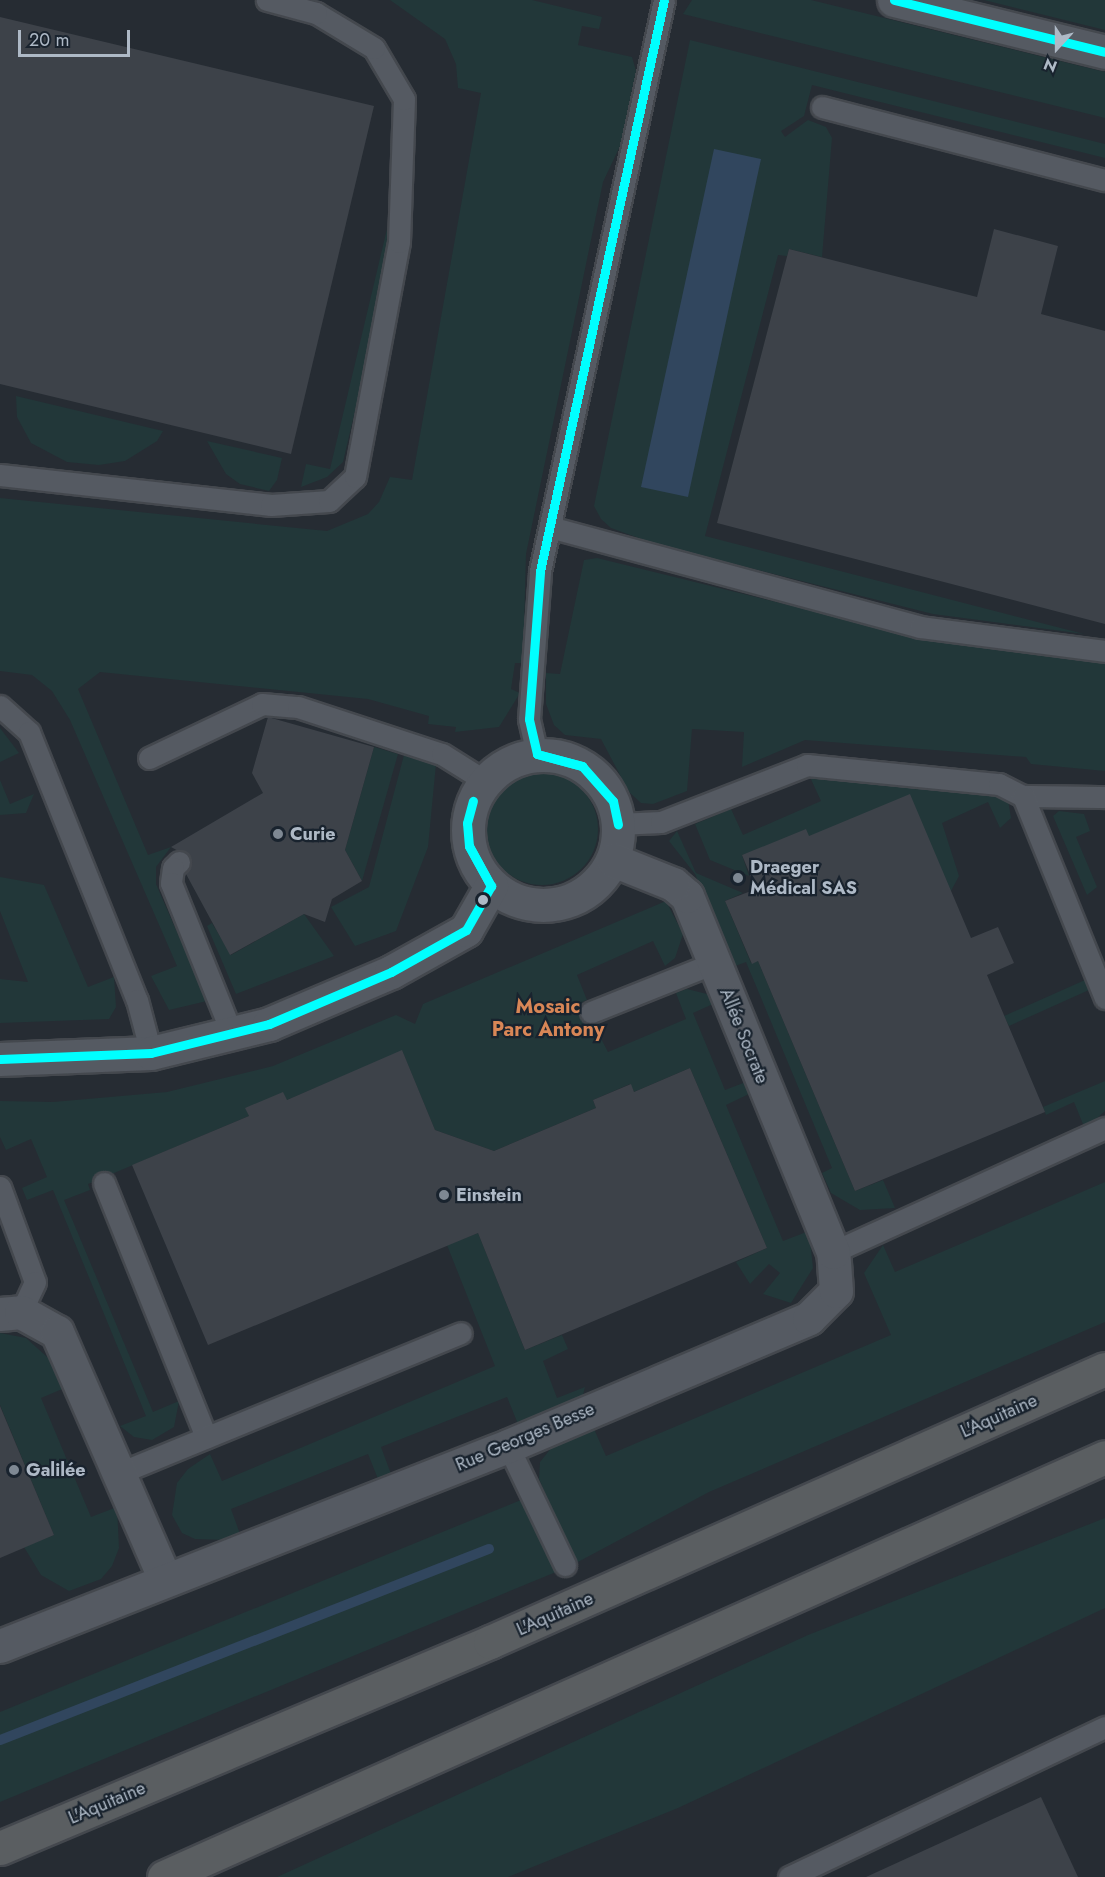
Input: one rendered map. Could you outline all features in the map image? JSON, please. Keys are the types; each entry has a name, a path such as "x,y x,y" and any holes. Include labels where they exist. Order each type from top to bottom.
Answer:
{"highway":[{"name":"L'Aquitaine","path":"0,1848 490,1642 1105,1369"},
{"path":"164,1877 1105,1457"}],"street":[{"path":"894,0 1105,52"},
{"path":"537,754 582,766 600,781 613,801 618,824 613,860 594,885 569,902 528,904 491,886 473,857 467,823 485,781 518,758 537,754"},
{"name":"Allée Socrate","path":"613,860 673,884 687,896 833,1252"},
{"path":"0,1059 151,1053 269,1024 391,972 466,930 491,886"},
{"name":"Rue Georges Besse","path":"0,1646 165,1579 508,1446 809,1318 836,1292 833,1252"},
{"path":"11,1313 57,1332 122,1472 165,1579"}],"lane":[{"path":"0,476 271,505 329,501 355,477 399,242 404,99 374,48 316,13 267,0"},
{"path":"537,754 529,719 540,571 664,0"},
{"path":"822,107 1105,180"},
{"path":"550,527 920,627 1105,651"},
{"path":"149,758 262,704 298,707 442,754 485,781"},
{"path":"0,706 28,732 42,763 137,1000 151,1053"},
{"path":"618,824 661,822 807,765 999,784 1023,796 1105,797"},
{"path":"1023,796 1105,998"},
{"path":"179,862 173,868 171,883 232,1034"},
{"path":"591,1012 714,963"},
{"path":"833,1252 1105,1128"},
{"path":"104,1183 206,1437"},
{"path":"0,1187 35,1282 11,1313"},
{"path":"122,1472 461,1332"},
{"path":"508,1446 565,1565"},
{"path":"789,1877 1105,1727"}],"green space":[{"path":"390,0 532,0 602,17 599,29 582,26 578,45 632,57 636,71 620,146 603,182 526,554 523,663 515,663 511,689 520,693 499,727 455,732 456,727 428,724 429,716 368,699 100,672 78,689 148,855 171,847 156,867 156,884 207,1001 169,1010 151,976 177,966 70,720 52,691 32,675 0,671 0,498 327,531 368,514 379,502 390,477 412,480 481,93 458,88 456,64 445,39"},
{"path":"692,0 811,0 1105,72 1105,118 683,14"},
{"path":"984,0 1105,0 1105,30"},
{"path":"690,40 1105,144 1105,158 812,85 804,116 781,131 785,137 808,120 826,127 832,138 822,257 789,249 787,256 778,255 705,536 1084,634 933,614 658,545 611,528 601,519 594,506"},
{"path":"391,212 377,317 343,462 327,477 301,487 306,464 330,469"},
{"path":"16,396 163,431 157,441 125,461 99,465 67,462 31,443 17,417"},
{"path":"207,441 282,458 277,480 269,491 240,484 226,474"},
{"path":"597,558 923,638 1105,662 1105,771 1031,764 1026,757 805,740 742,767 744,732 692,729 687,791 653,804 641,803 629,792 601,739 565,735 554,725 546,704 546,673 560,674 584,560"},
{"path":"0,728 19,753 0,762"},
{"path":"374,747 398,754 362,881 345,850"},
{"path":"404,755 436,764 428,847 396,931 355,946 331,907 369,887"},
{"path":"542,773 563,778 581,790 593,808 598,829 593,850 581,868 563,880 542,885 521,880 503,868 491,850 486,829 491,808 503,790 521,778"},
{"path":"809,775 984,792 1008,800 1011,818 1000,828 988,802 942,823 959,876 951,891 809,836 742,855 749,876 710,860 695,824 731,809 743,835 821,801"},
{"path":"0,780 10,804 34,794 26,813 0,815"},
{"path":"1059,811 1084,814 1090,831 1076,837 1097,887 1087,895 1053,816"},
{"path":"677,831 696,873 743,893 725,901 751,963 758,961 855,1191 883,1180 895,1208 860,1210 831,1193 822,1173 832,1168 746,962 735,966 695,874 669,841"},
{"path":"0,877 44,885 88,987 114,977 116,1007 109,1019 0,1023 0,979 28,982 0,911"},
{"path":"666,901 683,934 675,958 665,966 653,941 577,975 587,1000 582,1002 608,1052 686,1019 676,993 687,989 707,994 713,1004 693,1013 725,1090 746,1082 751,1093 726,1105 783,1241 809,1231 813,1268 791,1303 763,1294 780,1273 769,1264 750,1284 736,1262 767,1248 690,1068 634,1092 630,1084 593,1100 596,1108 494,1151 435,1130 402,1051 287,1100 246,1108 249,1116 88,1184 90,1190 64,1200 153,1412 179,1401 174,1427 152,1440 134,1437 120,1426 146,1416 53,1190 27,1200 22,1188 47,1177 31,1139 6,1150 0,1137 0,1101 53,1102 167,1092 273,1066 396,1015 415,1024 423,1004"},
{"path":"304,914 334,956 236,994 207,926 212,923 231,955"},
{"path":"1085,980 1089,990 1009,1026 1004,1016"},
{"path":"1105,1081 1105,1111 1085,1129 1074,1102 1046,1115 1043,1107"},
{"path":"1105,1182 1105,1322 709,1492 576,1563 539,1479 540,1462 552,1447 594,1429 606,1456 891,1335 864,1273 883,1245 895,1272"},
{"path":"478,1233 525,1350 562,1335 568,1349 543,1361 557,1398 585,1387 583,1395 518,1424 507,1397 381,1447 391,1474 378,1479 368,1454 231,1509 240,1534 228,1540 195,1539 182,1533 172,1515 177,1483 188,1469 210,1454 222,1481 495,1366 447,1245"},
{"path":"0,1333 26,1338 56,1365 67,1387 41,1398 91,1517 117,1507 119,1548 112,1566 101,1579 69,1591 41,1575 24,1547 54,1535 0,1405"},
{"path":"521,1500 556,1572 0,1802 0,1712"},
{"path":"1105,1518 1105,1608 678,1808 508,1877 277,1877 808,1635"}],"water":[{"path":"714,149 761,159 688,497 641,487"}],"building":[{"path":"0,17 374,106 291,454 0,384"},
{"path":"994,229 1058,246 1041,314 1105,331 1105,624 717,523 789,249 977,297"},
{"name":"Curie","path":"268,717 374,747 345,850 362,881 332,899 325,922 304,914 230,955 186,874 191,858 171,847 263,793 252,773"},
{"path":"910,794 971,938 998,927 1014,963 987,975 1045,1112 855,1191 758,961 752,964 725,901 756,889 742,855 806,829 809,836"},
{"name":"Einstein","path":"402,1050 435,1130 494,1151 596,1108 593,1100 631,1084 634,1092 690,1068 767,1248 525,1350 478,1233 208,1345 132,1165 249,1116 245,1108 283,1092 287,1100"},
{"name":"Galilée","path":"0,1406 54,1535 0,1558"},
{"path":"1041,1797 1078,1877 866,1877"}],"waterway":[{"path":"0,1740 489,1549"}],"transit line":[{"path":"537,754 529,719 540,571 664,0"},
{"path":"894,0 1105,52"},
{"path":"537,754 582,766"},
{"path":"537,754 582,766"},
{"path":"582,766 613,801 618,824"},
{"path":"469,846 467,823 473,801"},
{"path":"469,846 491,886"},
{"path":"469,846 491,886"},
{"path":"0,1059 151,1053 269,1024 391,972 466,930 491,886"}],"place":[{"name":"Curie","path":"278,834"},
{"name":"Draeger Médical SAS","path":"738,878"},
{"name":"Einstein","path":"444,1195"},
{"name":"Galilée","path":"14,1470"}],"district":[{"name":"Mosaic Parc Antony","path":"548,1018"}]}
